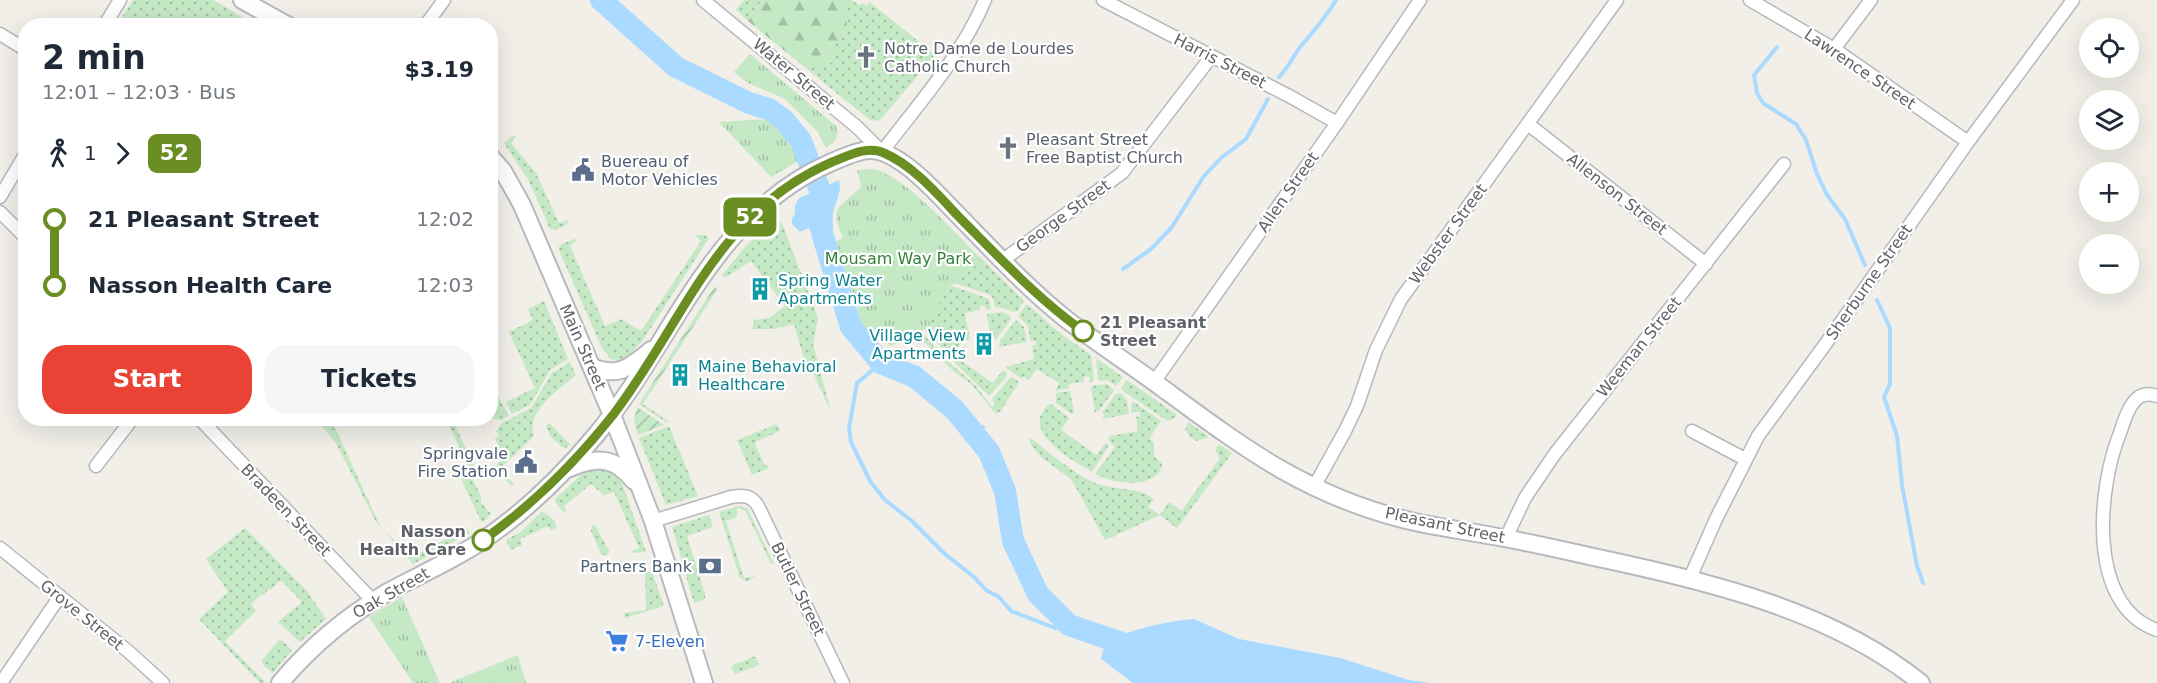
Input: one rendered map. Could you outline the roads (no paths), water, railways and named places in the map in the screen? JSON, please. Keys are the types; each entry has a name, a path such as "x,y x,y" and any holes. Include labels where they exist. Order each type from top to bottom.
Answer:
{"main road":[{"path":"242,0 271,18"},
{"name":"Oak Street","path":"280,683 315,645 336,627 373,601 483,540 534,502 567,470 612,415 726,243 753,214 783,189 802,177 840,159 866,151 882,152"},
{"name":"Pleasant Street","path":"882,152 903,164 928,185 1032,290 1066,319 1259,456 1314,487 1408,520 1506,538 1690,578 1740,593 1842,634 1878,652 1921,683"},
{"name":"Main Street","path":"498,165 522,205 612,415 653,521 704,683"},
{"path":"592,367 605,372 629,368 659,344"},
{"path":"567,470 593,460 616,463 625,470 641,490"}],"street":[{"path":"109,18 120,0"},
{"path":"431,18 444,0"},
{"name":"Water Street","path":"703,0 857,127 882,152"},
{"path":"882,152 949,65 968,35 985,0"},
{"name":"Harris Street","path":"1103,0 1210,57 1292,97 1337,123"},
{"name":"Allen Street","path":"1154,382 1337,123 1420,0"},
{"name":"Webster Street","path":"1314,487 1357,406 1376,350 1401,299 1617,0"},
{"name":"Lawrence Street","path":"1750,0 1834,49 1968,142"},
{"path":"1834,49 1871,0"},
{"name":"Sherburne Street","path":"1690,578 1745,459 1768,419 1813,361 1968,142 2073,0"},
{"path":"0,34 18,45"},
{"name":"George Street","path":"1003,260 1122,173 1210,57"},
{"name":"Allenson Street","path":"1528,124 1706,264"},
{"path":"0,197 4,179 18,162"},
{"name":"Weeman Street","path":"1506,538 1525,498 1554,455 1784,164"},
{"path":"0,212 18,230"},
{"path":"2157,396 2147,394 2138,398 2124,422 2115,444 2104,501 2106,561 2113,588 2123,605 2140,622 2157,630"},
{"path":"96,466 127,426"},
{"name":"Bradeen Street","path":"207,426 373,601"},
{"path":"1692,431 1745,459"},
{"name":"Butler Street","path":"653,521 731,497 744,495 750,497 758,506 843,683"},
{"name":"Grove Street","path":"0,548 163,683"},
{"path":"1,683 60,596"}],"water":[{"path":"839,180 839,192 832,216 833,228 813,237 809,228 800,232 792,224 795,205 799,198"},
{"path":"1194,619 1239,639 1340,658 1409,680 1431,683 1133,683 1101,659 1106,645 1124,634 1160,624"}],"waterway":[{"path":"601,0 676,67 749,103 769,109 784,120 801,141 821,193 822,233 851,327 881,363 915,377 955,410 989,452 1005,491 1013,541 1038,594 1069,625 1142,650"},
{"path":"1279,77 1336,0"},
{"path":"1777,47 1754,75 1757,93 1763,103 1796,124 1806,140 1817,174 1827,195 1845,219 1865,265"},
{"path":"1123,269 1151,249 1172,227 1204,176 1221,158 1246,139 1268,99"},
{"path":"1877,300 1890,328 1890,384 1884,397 1897,436 1902,485 1917,566 1923,583"},
{"path":"881,363 857,383 849,428 851,442 870,481 885,500 912,521 986,590 999,597 1011,611 1055,628 1069,625"},
{"path":"977,438 983,427"}],"place":[{"name":"Notre Dame de Lourdes Catholic Church","path":"866,57"},
{"name":"Pleasant Street Free Baptist Church","path":"1008,148"},
{"name":"Buereau of Motor Vehicles","path":"583,170"},
{"name":"Spring Water Apartments","path":"760,289"},
{"name":"21 Pleasant Street","path":"1083,331"},
{"name":"Village View Apartments","path":"984,344"},
{"name":"Maine Behavioral Healthcare","path":"680,375"},
{"name":"Springvale Fire Station","path":"526,462"},
{"name":"Nasson Health Care","path":"483,540"},
{"name":"Partners Bank","path":"710,566"},
{"name":"7-Eleven","path":"617,641"}],"park label":[{"name":"Mousam Way Park","path":"898,258"}]}
